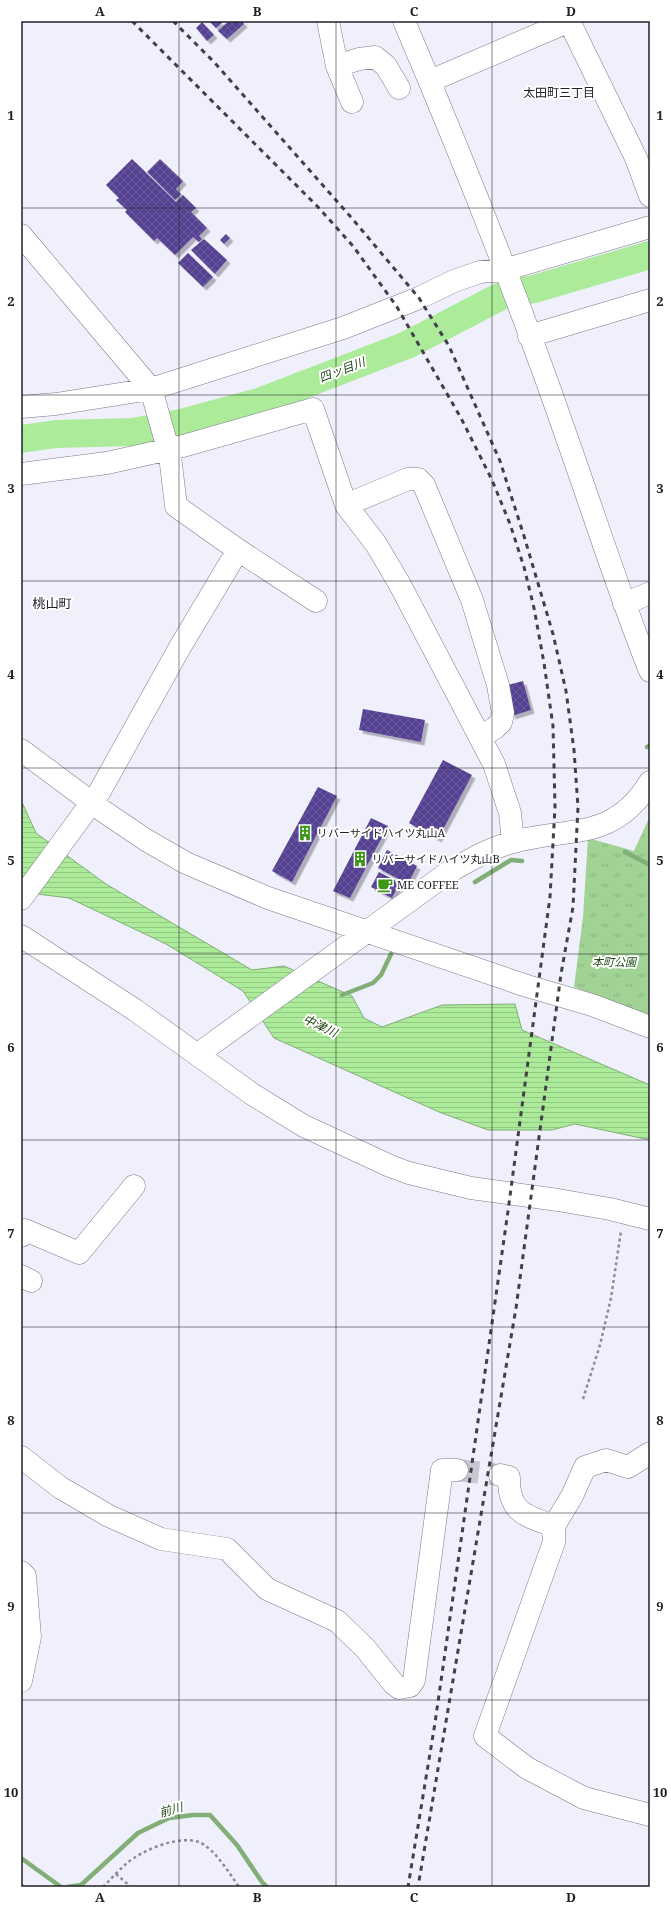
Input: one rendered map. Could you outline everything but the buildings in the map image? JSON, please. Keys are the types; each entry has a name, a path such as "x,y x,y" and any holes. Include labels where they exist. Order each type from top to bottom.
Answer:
{"street":[{"path":"328,21 337,66 352,102"},
{"path":"404,21 430,81 526,326 570,444 624,604 650,671"},
{"path":"430,81 569,21 643,156 650,196"},
{"path":"337,66 359,59 375,57 386,66 399,88"},
{"path":"21,407 153,393 343,328 419,298 454,281 480,272 505,273 650,227"},
{"path":"21,235 153,393 166,443 176,506 238,550 316,601"},
{"path":"526,326 650,300"},
{"path":"21,474 106,463 166,443 313,409 334,474 346,505 376,544 399,583 494,764 510,813 513,842"},
{"path":"346,505 408,479 418,479 424,485 472,600 498,685 503,713 501,722 495,728 480,737"},
{"path":"21,899 89,806 118,761 180,647 238,550"},
{"path":"624,604 650,593"},
{"path":"21,750 89,806 186,863 268,898 527,986 592,1005 650,1027"},
{"path":"206,1048 449,872 489,850 513,842 592,829 615,820 633,804 650,782"},
{"path":"21,936 135,1010 206,1048 252,1094 304,1126 390,1166 409,1173 471,1188 558,1200 650,1219"},
{"path":"21,1236 25,1230 78,1253 134,1186"},
{"path":"650,1453 628,1467 606,1460 585,1467 572,1496 554,1526 554,1542 486,1736 527,1768 584,1798 650,1814"},
{"path":"21,1457 61,1488 109,1516 161,1539 227,1549 267,1589 337,1621 365,1648 394,1684 399,1688 410,1686 414,1680 442,1470 457,1470"},
{"path":"500,1475 509,1477 511,1500 518,1509 534,1520 554,1526"},
{"path":"21,1572 25,1576 30,1637 21,1680"}],"path":[{"path":"583,1399 600,1345 611,1298 623,1213"},
{"path":"103,1887 128,1863 161,1845 181,1840 199,1842 211,1850 239,1887"},
{"path":"116,1874 131,1887"},
{"path":"21,1884 24,1887"}],"green space":[{"name":"本町公園","path":"650,816 650,1017 574,987 583,917 588,838 634,851"}],"water":[{"name":"中津川","path":"21,800 36,833 106,884 252,970 284,966 352,996 364,1018 382,1027 442,1005 515,1004 522,1030 650,1085 650,1140 575,1124 552,1130 488,1130 439,1112 274,1038 243,991 166,944 69,898 21,892"}],"waterway":[{"name":"四ッ目川","path":"21,439 56,434 133,432 181,423 259,402 407,345 505,294 534,289 650,255"},
{"path":"625,852 650,865"},
{"path":"475,882 511,860 522,861"},
{"path":"342,995 373,983 381,975 391,954"},
{"name":"前川","path":"67,1887 81,1885 138,1833 169,1818 193,1815 210,1815 237,1845 267,1887"},
{"name":"前川","path":"21,1858 61,1887"}],"tunnel":[{"path":"457,1470 500,1475"}],"railway":[{"path":"132,21 318,207 353,246 397,307 461,418 492,480 510,524 524,567 534,608 544,663 553,726 555,807 550,897 508,1211 435,1723 408,1887"},
{"path":"173,21 214,62 350,216 419,298 449,346 500,461 524,536 553,634 566,691 574,750 578,807 573,907 561,974 516,1308 418,1887"}],"place":[{"name":"リバーサイドハイツ丸山A","path":"305,833"},
{"name":"リバーサイドハイツ丸山B","path":"360,859"},
{"name":"ME COFFEE","path":"385,885"}],"district":[{"name":"太田町三丁目","path":"559,93"},
{"name":"桃山町","path":"52,603"}]}
